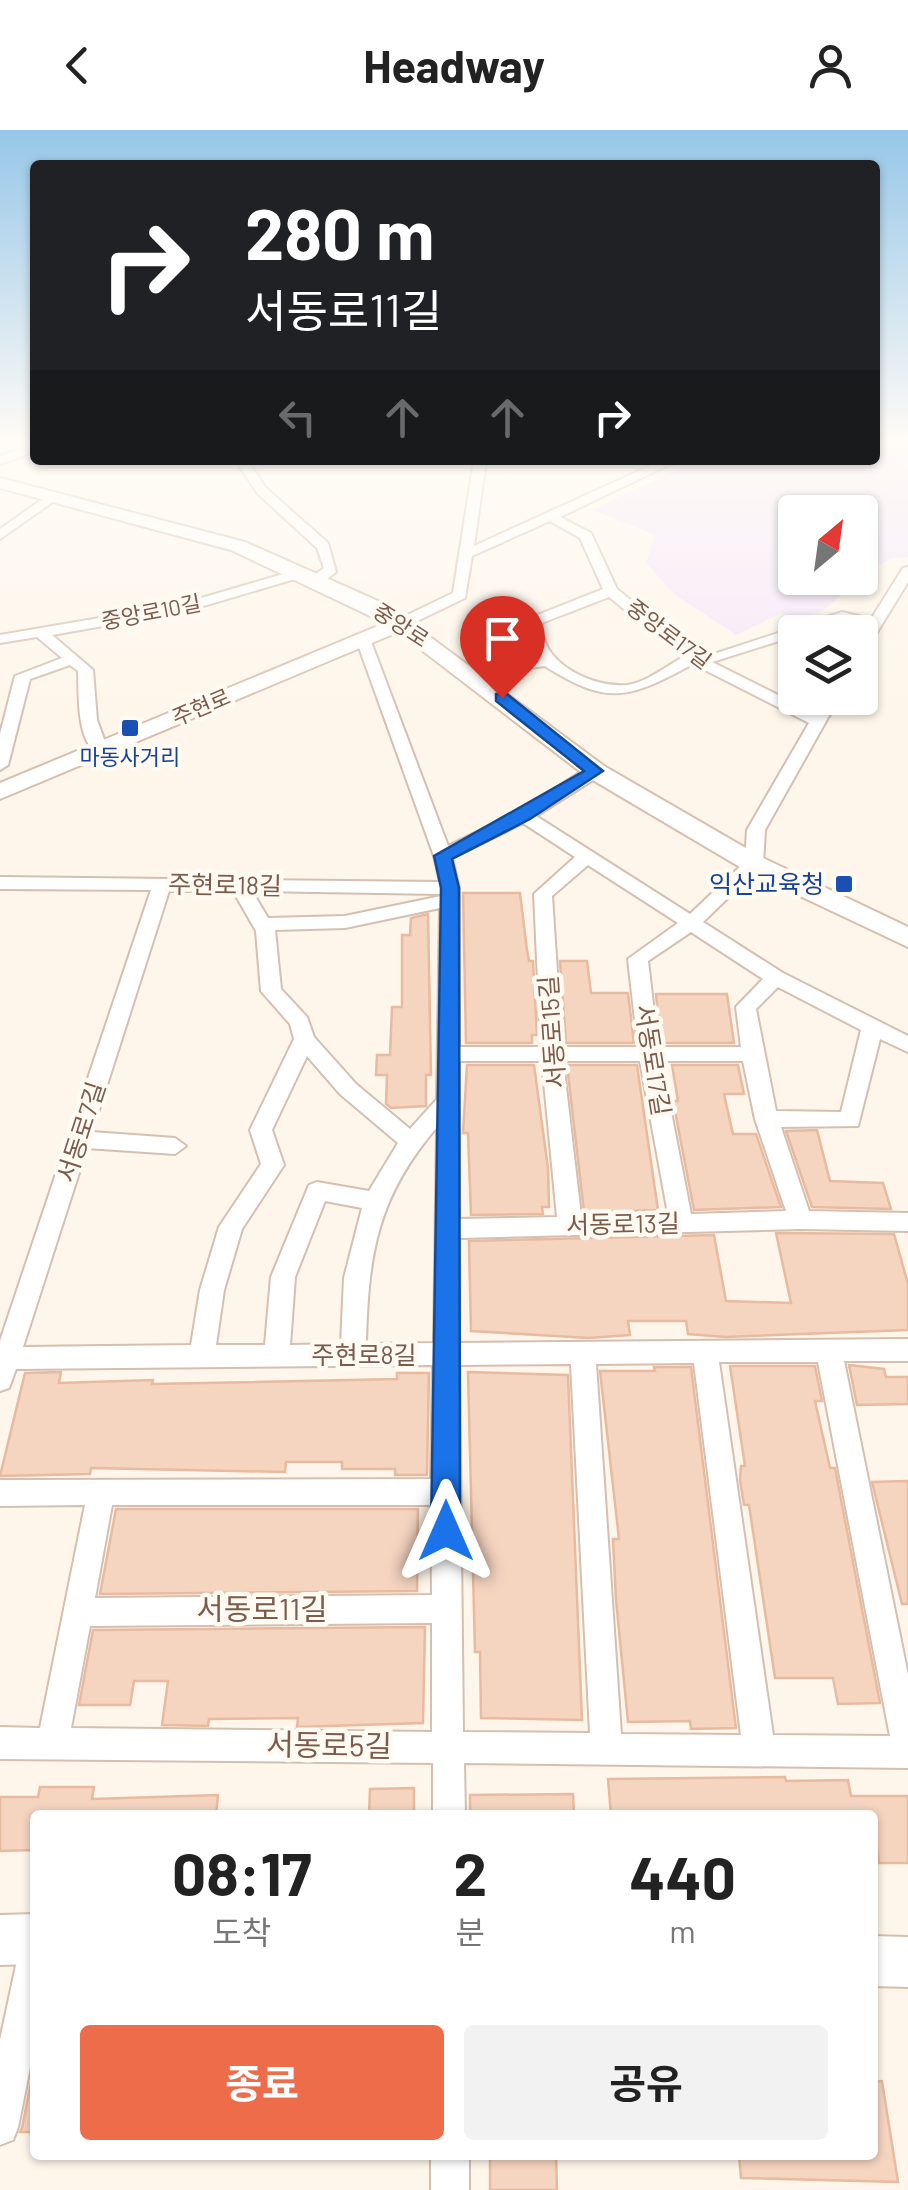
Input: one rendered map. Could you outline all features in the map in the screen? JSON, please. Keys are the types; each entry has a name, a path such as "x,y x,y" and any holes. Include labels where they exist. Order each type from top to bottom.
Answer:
{"street":[{"name":"중앙로","path":"195,535 238,546 402,623 595,771 754,864 908,938"},
{"path":"308,577 331,569 323,546 311,535"},
{"path":"402,623 460,595 472,535"},
{"path":"470,552 510,535"},
{"name":"중앙로17길","path":"584,535 611,590 693,658 817,721"},
{"path":"878,619 908,571"},
{"name":"중앙로10길","path":"0,639 182,608 308,577"},
{"path":"611,590 535,621 534,633 548,661 584,684 625,690 639,687 693,658 720,658 778,638"},
{"name":"주현로","path":"0,792 402,623"},
{"path":"40,632 85,670 89,720 100,750"},
{"path":"364,639 443,856 450,894 445,1229 449,1810"},
{"path":"0,765 7,709 23,676 72,660"},
{"path":"470,673 548,661"},
{"path":"690,923 754,864 756,830 821,715"},
{"path":"443,856 524,816 595,771"},
{"path":"524,816 776,978 908,1045"},
{"name":"서동로15길","path":"570,1225 552,1053 543,894 586,858"},
{"name":"주현로18길","path":"0,884 239,885 450,894"},
{"name":"서동로7길","path":"2,1366 162,884"},
{"path":"239,885 262,924 271,991 300,1022 304,1039 348,1089 408,1140"},
{"path":"262,924 344,922 450,894"},
{"name":"서동로17길","path":"682,1222 650,1056 638,959 690,923"},
{"path":"776,978 746,1007 750,1054 766,1119 800,1220"},
{"path":"766,1119 850,1120 872,1029"},
{"path":"202,1356 212,1290 231,1227 273,1165 261,1130 304,1039"},
{"path":"446,1054 750,1054"},
{"path":"353,1355 355,1280 376,1201 408,1140 446,1104"},
{"path":"78,1139 175,1146"},
{"path":"277,1356 284,1276 317,1191 376,1201"},
{"name":"서동로13길","path":"445,1229 800,1220 908,1222"},
{"name":"주현로8길","path":"2,1366 202,1356 908,1350"},
{"name":"서동로5길","path":"0,1744 908,1751 828,1351"},
{"path":"705,1352 759,1750"},
{"path":"583,1353 606,1749"},
{"path":"0,1493 445,1492"},
{"path":"52,1744 101,1493"},
{"name":"서동로11길","path":"77,1612 447,1608"},
{"path":"0,1940 30,1939"},
{"path":"878,1961 908,1962"},
{"path":"0,2127 30,1980"},
{"path":"450,2160 450,2190"}],"shaded area":[{"path":"655,535 778,535 778,595 841,595 812,615 782,613 736,635 674,594 646,563"},
{"path":"878,535 908,535 908,557 892,558 878,566"}],"building":[{"path":"463,893 520,893 529,961 533,961 537,1035 532,1035 532,1043 466,1043"},
{"path":"428,914 431,1075 426,1075 426,1106 391,1108 386,1104 387,1075 376,1075 377,1055 390,1055 392,1007 402,1007 402,935 410,935 411,918"},
{"path":"560,961 587,961 591,993 628,993 634,1043 566,1043"},
{"path":"656,994 727,994 734,1043 661,1043"},
{"path":"467,1065 534,1065 548,1168 549,1207 542,1207 543,1214 471,1215 468,1133 463,1133"},
{"path":"567,1065 637,1065 658,1210 584,1212"},
{"path":"672,1065 738,1065 744,1094 724,1094 733,1134 756,1134 781,1207 694,1210 673,1101 678,1101"},
{"path":"817,1130 830,1181 883,1183 891,1209 812,1207 786,1131"},
{"path":"776,1233 894,1234 908,1284 908,1330 725,1337 688,1334 686,1321 628,1321 630,1335 588,1338 471,1331 469,1241 714,1235 726,1301 791,1303"},
{"path":"849,1365 884,1369 886,1377 908,1377 908,1404 857,1405"},
{"path":"730,1366 815,1366 822,1401 815,1401 830,1468 835,1468 880,1703 838,1704 833,1678 775,1678 749,1505 744,1505 740,1480 741,1466 745,1466"},
{"path":"654,1367 691,1367 736,1728 691,1729 690,1721 628,1722 613,1539 619,1539 600,1371 655,1371"},
{"path":"61,1372 59,1383 153,1380 152,1384 397,1379 397,1373 429,1373 427,1475 395,1475 395,1469 342,1469 342,1462 286,1462 285,1472 91,1468 90,1474 0,1476 25,1373"},
{"path":"468,1372 568,1375 582,1720 481,1718 480,1652 475,1652"},
{"path":"908,1481 908,1604 902,1604 872,1482"},
{"path":"116,1509 418,1509 417,1591 100,1594"},
{"path":"425,1627 423,1723 297,1727 298,1718 209,1719 208,1726 162,1725 168,1681 134,1681 130,1705 79,1705 93,1630"},
{"path":"608,1779 848,1780 851,1796 908,1796 908,1863 879,1863 878,1810 611,1810"},
{"path":"40,1787 94,1787 92,1799 218,1795 216,1810 30,1810 30,1850 0,1851 0,1797 38,1797"},
{"path":"414,1788 414,1810 369,1810 370,1789"},
{"path":"573,1794 574,1810 470,1810 470,1795"},
{"path":"878,2081 882,2081 898,2182 741,2178 739,2160 878,2160"},
{"path":"30,2087 30,2132 20,2132"},
{"path":"490,2160 556,2160 557,2190 490,2190"}],"place":[{"name":"마동사거리","path":"130,728"},
{"name":"익산교육청","path":"844,884"}],"route":[{"path":"446,1531 450,888 443,856 524,816 595,771 502,698"}]}
